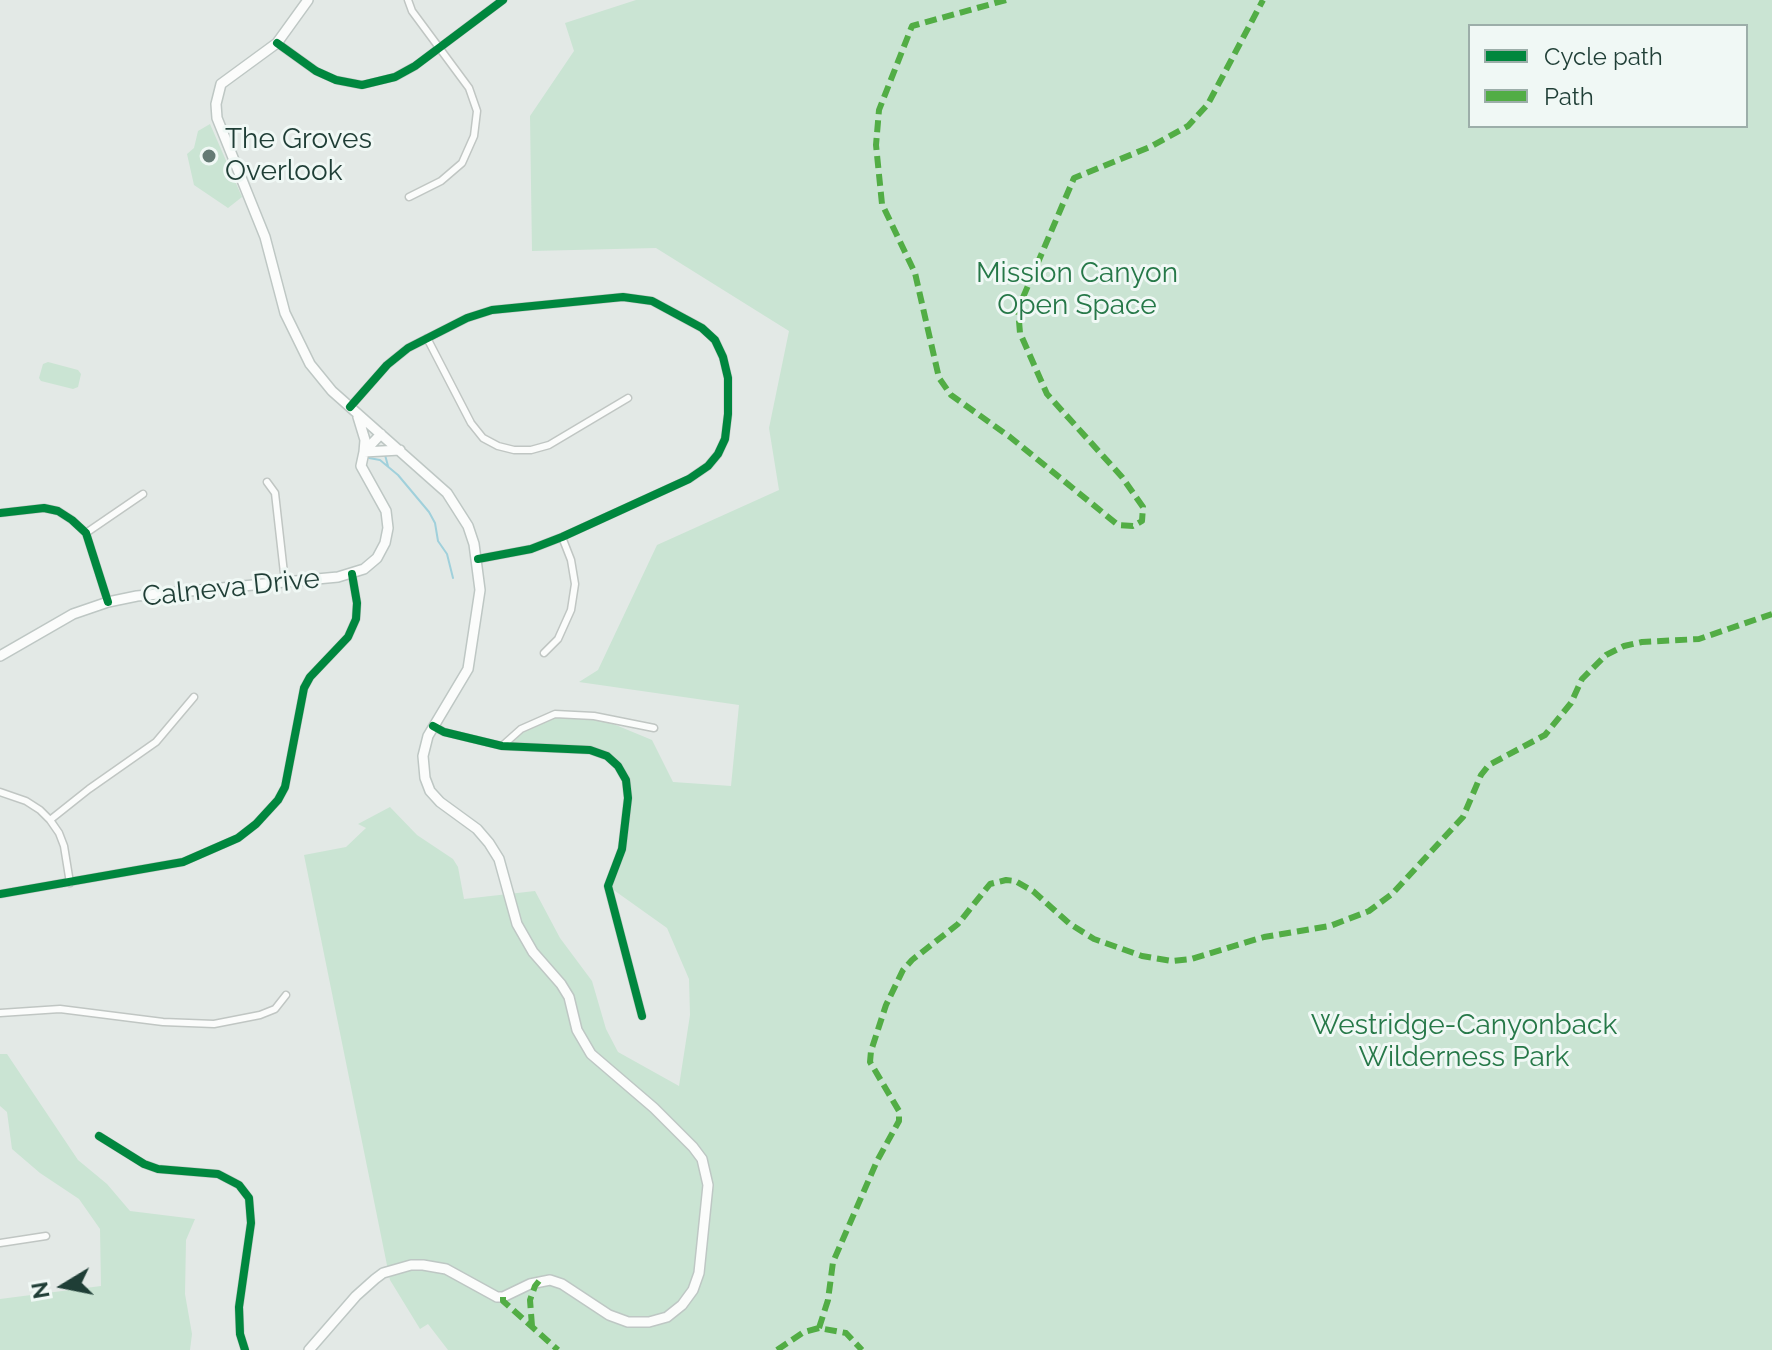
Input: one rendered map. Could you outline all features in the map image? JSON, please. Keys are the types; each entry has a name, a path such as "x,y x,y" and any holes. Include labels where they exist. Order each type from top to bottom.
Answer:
{"main road":[{"path":"308,0 277,43 221,84 216,104 217,118 265,237 285,313 310,364 332,391 433,478 468,526 478,559 480,590 468,669 433,726 424,747 425,778 430,791 440,802 477,829 499,859 517,924 533,952 569,997 583,1043 601,1065 654,1108 693,1147 707,1171 708,1185 699,1273 693,1290 682,1305 667,1317 649,1322 628,1322 609,1315 562,1284 550,1280 530,1284 503,1297 446,1269 423,1265 383,1273 356,1296 309,1350"},
{"name":"Calneva Drive","path":"0,656 73,614 108,602 137,596 352,574 377,558 388,528 386,511 362,471 365,440 354,410"},
{"path":"364,452 381,434"},
{"path":"364,452 400,450"}],"street":[{"path":"408,0 412,11 469,88 477,111 474,136 462,163 441,181 409,197"},
{"path":"277,43 316,71 336,80 362,85 395,77 439,49 503,0"},
{"path":"354,410 387,365 408,348 492,310 623,297 652,301 702,328 715,340 728,378 725,439 708,466 689,479 562,537 531,549 478,559"},
{"path":"427,338 471,423 483,438 498,446 531,450 549,445 628,398"},
{"path":"267,482 275,493 285,582"},
{"path":"86,533 143,494"},
{"path":"0,513 44,508 58,511 86,533 108,602"},
{"path":"544,653 558,639 571,610 575,584 562,537"},
{"path":"0,894 183,862 211,852 247,831 278,800 290,773 304,688 310,677 348,637 356,619 357,603 352,574"},
{"path":"50,820 156,742 194,697"},
{"path":"502,746 521,729 555,714 594,716 654,728"},
{"path":"433,726 444,732 502,746 590,750 607,756 618,766 628,798 622,849 608,886 642,1016"},
{"path":"0,792 33,805 50,820 64,846 70,883"},
{"path":"0,1013 60,1009 163,1022 214,1024 239,1021 268,1012 275,1009 286,995"},
{"path":"99,1136 144,1164 158,1169 218,1174 239,1185 249,1198 251,1223 239,1307 240,1334 245,1350"},
{"path":"0,1243 46,1236"}],"green space":[{"path":"636,0 1772,0 1772,1350 448,1350 428,1324 420,1329 390,1280 304,855 346,847 366,828 358,824 390,807 417,835 453,859 458,867 464,899 535,891 560,938 592,981 606,1029 618,1052 679,1086 690,1015 689,979 667,928 608,886 622,849 628,798 626,780 607,756 590,750 502,746 514,734 555,714 594,716 652,740 673,782 731,786 739,705 579,682 598,670 657,545 779,490 769,428 789,331 656,248 532,251 530,116 574,51 565,23"},
{"path":"210,124 242,197 228,208 194,185 187,154 194,148 198,131"},
{"path":"48,362 78,370 81,374 78,387 73,389 41,381 43,364"},
{"path":"0,1054 7,1054 78,1160 107,1184 130,1211 195,1219 186,1240 185,1294 192,1334 190,1350 0,1350 0,1299 101,1286 100,1229 79,1199 40,1173 12,1149 7,1112 0,1106"}],"waterway":[{"path":"385,455 388,466"},
{"path":"369,458 380,460 398,475 429,512 435,523 438,541 447,554 453,578"}],"marked path":[{"path":"1006,0 912,26 879,110 876,145 882,204 915,273 939,378 951,395 1010,437 1118,525 1133,526 1142,521 1143,507 1122,477 1047,394 1020,333 1018,309 1074,178 1150,147 1188,126 1208,104 1263,0"},
{"path":"819,1328 828,1300 833,1262 877,1161 899,1121 899,1111 870,1062 886,1005 903,970 958,924 990,884 1015,881 1033,891 1070,924 1094,939 1142,956 1172,961 1191,959 1264,937 1330,926 1369,911 1392,894 1463,817 1481,775 1489,765 1545,735 1571,703 1582,679 1606,655 1642,642 1699,639 1772,614"},
{"path":"532,1326 530,1300 539,1281"},
{"path":"503,1297 503,1301 558,1350"},
{"path":"777,1350 804,1332 819,1328 846,1333 862,1350"}],"cycle path":[{"path":"277,43 316,71 336,80 362,85 395,77 415,66 503,0"},
{"path":"350,407 387,365 408,348 467,318 492,310 623,297 652,301 702,328 715,340 728,378 728,414 725,439 708,466 689,479 562,537 531,549 478,559"},
{"path":"0,513 44,508 58,511 72,520 86,533 108,602"},
{"path":"0,894 183,862 238,838 256,824 278,800 285,787 304,688 310,677 348,637 356,619 357,603 352,574"},
{"path":"433,726 444,732 502,746 590,750 607,756 618,766 626,780 628,798 622,849 608,886 642,1016"},
{"path":"99,1136 144,1164 158,1169 218,1174 239,1185 249,1198 251,1223 239,1307 240,1334 245,1350"}],"place":[{"name":"The Groves Overlook","path":"209,156"}],"park label":[{"name":"Mission Canyon Open Space","path":"1077,290"},
{"name":"Westridge-Canyonback Wilderness Park","path":"1464,1042"}]}
